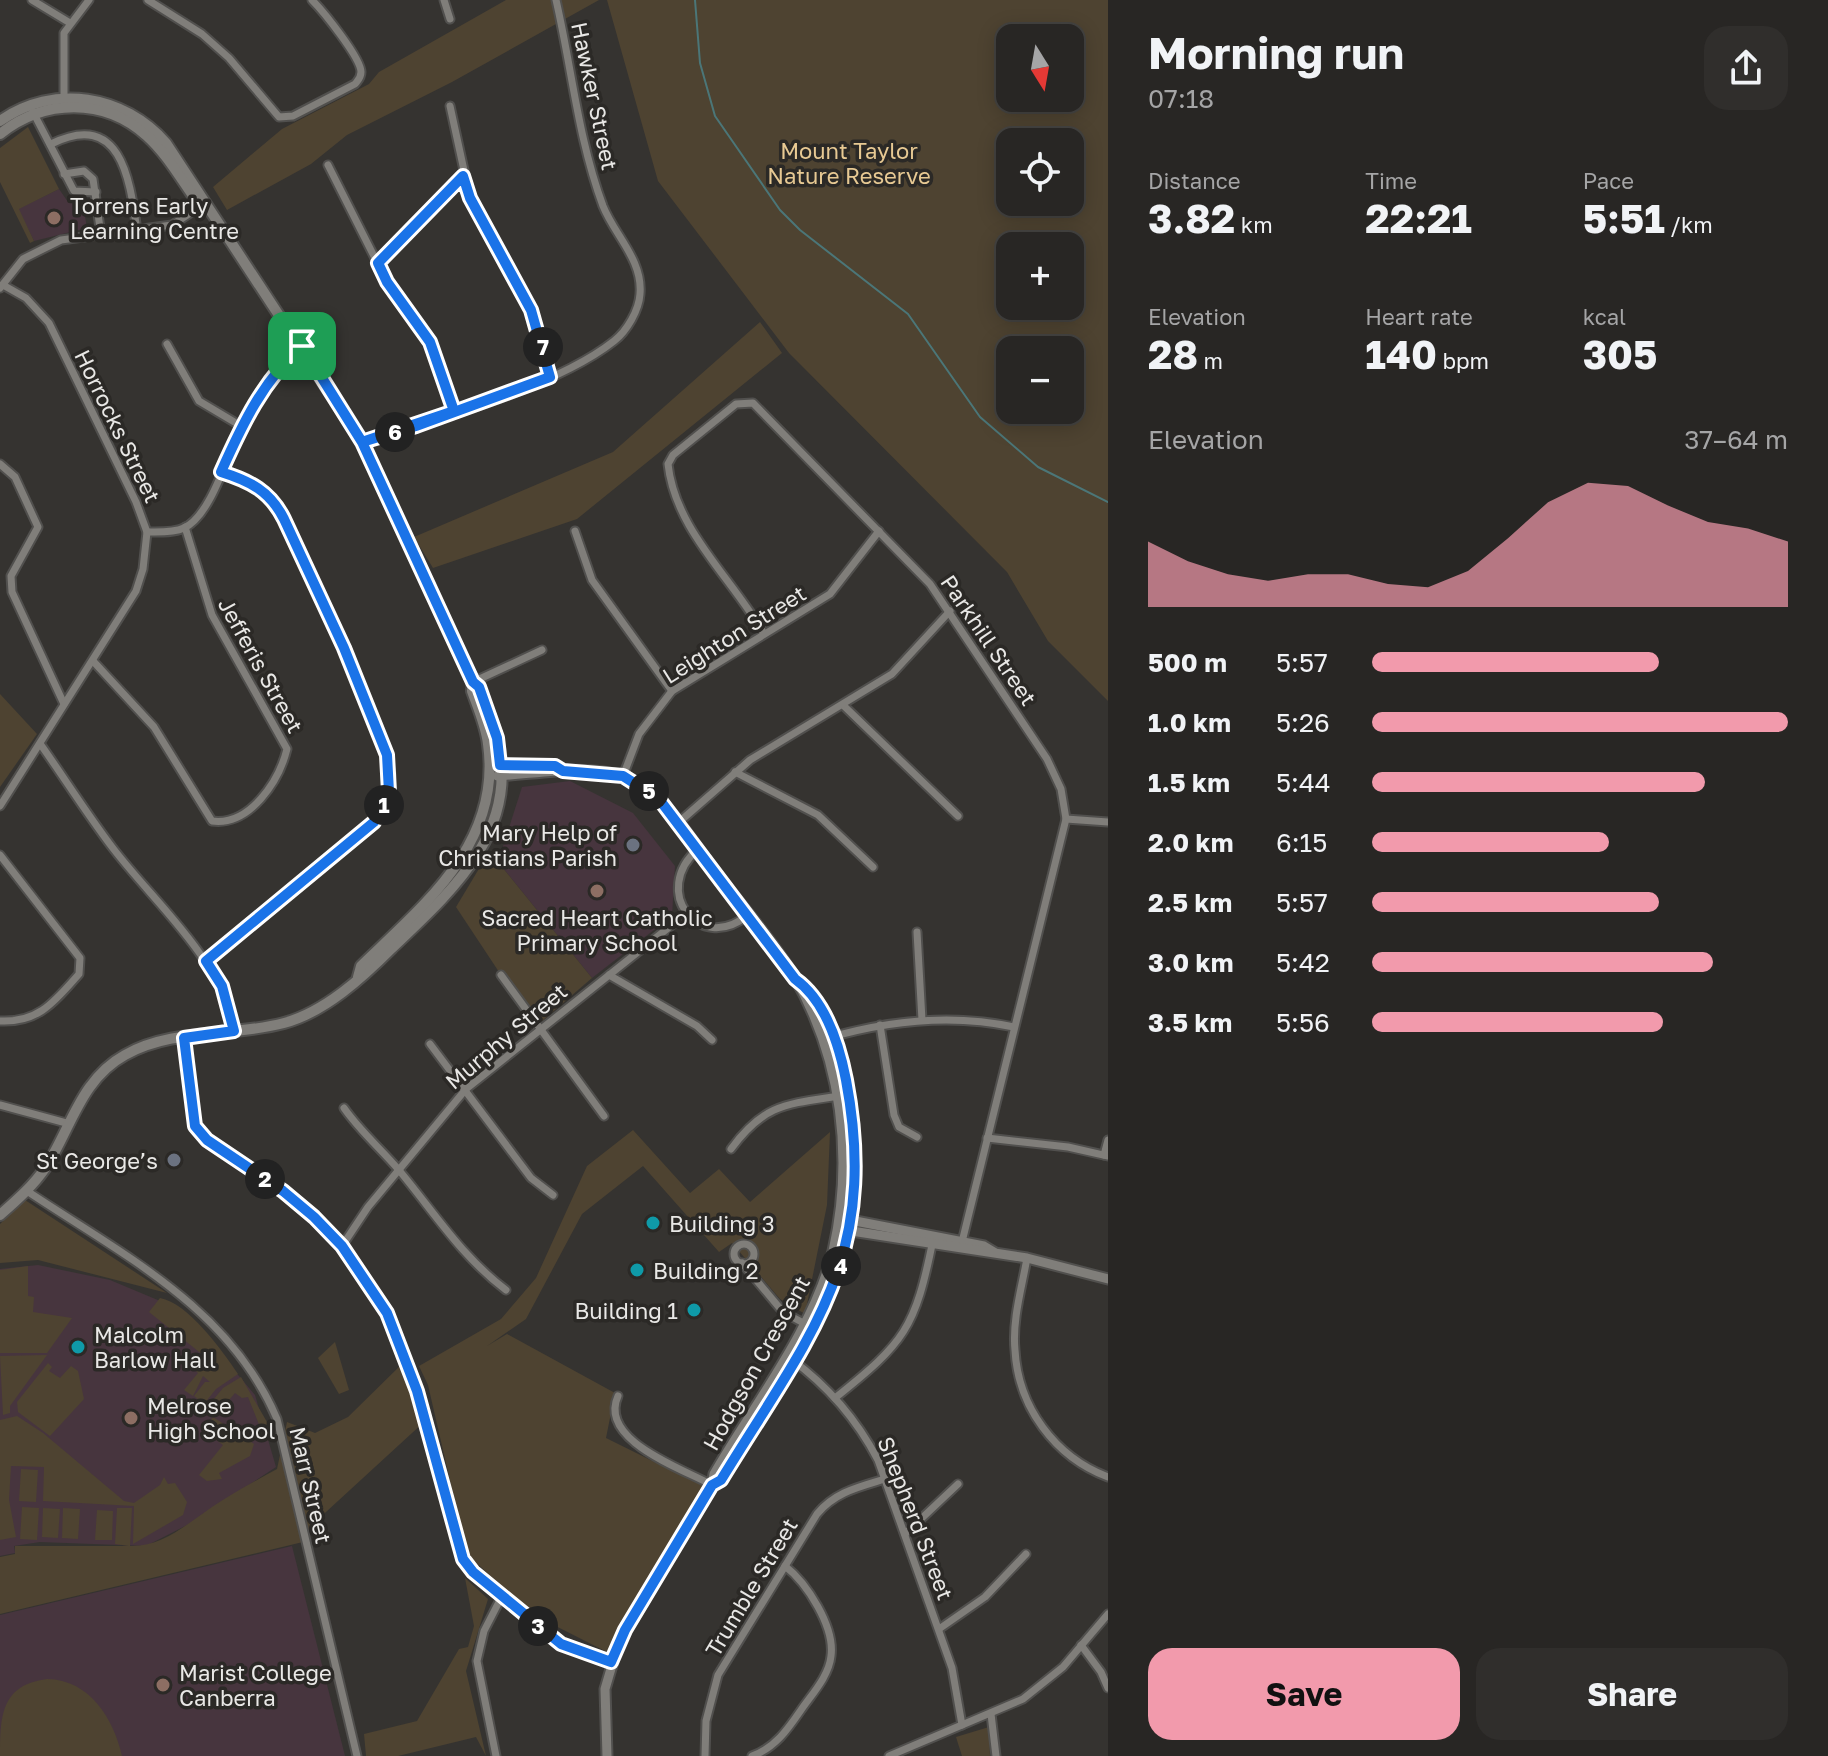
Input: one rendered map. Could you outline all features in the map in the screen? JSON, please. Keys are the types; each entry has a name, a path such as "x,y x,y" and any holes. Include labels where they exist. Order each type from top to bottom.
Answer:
{"main road":[{"path":"0,121 64,102 98,101 137,116 164,141 302,346 362,442 473,682 472,691 495,770 481,819 456,869 361,966 358,977 307,1015 284,1023 147,1046 108,1066 92,1082 44,1169 27,1191 0,1215"},
{"path":"0,134 32,110"}],"street":[{"path":"32,0 70,23"},
{"path":"64,102 62,43 70,23 89,0"},
{"path":"148,0 202,34 229,58 279,117 293,116 355,84 361,76 361,69 312,0"},
{"path":"444,0 450,19"},
{"name":"Hawker Street","path":"362,442 550,377 612,342 628,324 640,297 635,263 604,209 579,125 556,0"},
{"path":"450,106 470,198 531,310 550,377"},
{"path":"32,110 74,191 96,192"},
{"path":"51,144 70,136 87,136 102,141 116,151 128,172 137,231"},
{"path":"328,165 387,282 430,342 454,411"},
{"path":"64,174 86,173 94,182 101,235"},
{"path":"378,263 463,176"},
{"path":"1,287 33,253 61,240 172,225 204,204"},
{"name":"Horrocks Street","path":"0,806 136,591 143,569 147,532 136,502 49,323 26,298 1,287"},
{"path":"167,344 199,401 241,426"},
{"path":"147,532 185,527 203,510 241,426 282,364 302,346"},
{"name":"Parkhill Street","path":"764,634 746,602 686,520 669,473 668,464 673,455 736,404 753,403 910,561 950,611 1047,759 1061,789 1066,819 961,1245"},
{"path":"0,464 15,477 38,527 11,576 12,592 64,704"},
{"path":"206,961 374,822 386,800 391,774 387,755 344,648 276,503 255,485 221,472"},
{"name":"Jefferis Street","path":"93,661 154,727 212,821 232,819 259,802 267,792 287,749 212,615 185,527"},
{"path":"575,531 592,580 672,691"},
{"name":"Leighton Street","path":"623,776 639,734 672,691 830,594 879,531"},
{"path":"678,823 735,772 844,706 907,661 950,611"},
{"path":"473,682 542,650"},
{"path":"844,706 958,816"},
{"path":"41,745 111,846 206,961 222,986 234,1031"},
{"name":"Hodgson Crescent","path":"495,770 555,766 563,771 623,776 659,799 795,979 824,1039 838,1097 843,1152 838,1223 825,1275 803,1323 714,1474 712,1485 625,1630 611,1662 604,1703 607,1756"},
{"path":"735,772 810,809 873,867"},
{"path":"1066,819 1108,822"},
{"path":"698,849 685,862 678,877 680,903 687,913 703,926 721,928 736,925 748,915"},
{"path":"0,855 78,955 82,966 79,974 41,1014 17,1022 0,1021"},
{"name":"Murphy Street","path":"342,1246 368,1207 466,1089 687,913"},
{"path":"917,932 922,1020"},
{"path":"501,975 604,1116"},
{"path":"609,975 697,1026 712,1040"},
{"name":"Hodgson Crescent","path":"712,1485 721,1480 828,1303 851,1226 855,1152 849,1095 835,1036 808,988 795,979"},
{"path":"824,1039 880,1025 922,1020 981,1020 1014,1027"},
{"path":"880,1025 894,1115 899,1127 917,1137"},
{"path":"184,1038 195,1126 214,1146 283,1191 342,1246 387,1313 417,1391 463,1559 561,1644 611,1662"},
{"path":"430,1044 531,1178 553,1195"},
{"path":"731,1149 754,1120 773,1108 849,1095"},
{"path":"0,1105 70,1124"},
{"path":"344,1108 357,1127 399,1171 452,1241 506,1290"},
{"path":"987,1138 1106,1155 1108,1140"},
{"name":"Marr Street","path":"27,1191 170,1287 210,1319 234,1345 269,1400 291,1478 357,1756"},
{"path":"838,1223 1027,1258 1108,1279"},
{"path":"835,1398 886,1358 903,1334 921,1297 933,1240"},
{"path":"1027,1258 1015,1342 1018,1374 1026,1396 1033,1414 1067,1455 1108,1477"},
{"path":"742,1263 783,1312 814,1328"},
{"name":"Shepherd Street","path":"785,1354 818,1378 864,1433 885,1479 939,1629 959,1696 962,1725"},
{"path":"618,1396 613,1416 622,1434 712,1485"},
{"name":"Trumble Street","path":"705,1756 706,1721 718,1675 827,1501 842,1492 885,1479"},
{"path":"905,1534 958,1484"},
{"path":"939,1629 985,1597 1026,1554"},
{"path":"752,1756 775,1743 788,1729 826,1672 831,1658 831,1645 810,1589 785,1566"},
{"path":"496,1756 477,1661 484,1631 502,1596"},
{"path":"889,1756 991,1714 1042,1686 1108,1614"},
{"path":"1081,1645 1101,1672 1108,1688"},
{"path":"991,1714 996,1756"}],"shaded area":[{"name":"Torrens Early Learning Centre","path":"59,189 68,202 83,205 87,228 34,241 18,209"},
{"name":"Sacred Heart Catholic Primary School","path":"570,781 633,813 675,866 672,916 592,978 498,862 522,787"},
{"name":"Melrose High School","path":"38,1265 110,1280 184,1311 255,1395 276,1467 193,1522 146,1546 40,1542 14,1546 15,1553 0,1556 0,1269"},
{"name":"Marist College Canberra","path":"292,1546 345,1756 0,1756 0,1615"}],"green space":[{"path":"506,0 599,0 452,82 347,135 311,164 227,210 213,187 282,129 369,84 379,72"},
{"name":"Mount Taylor Nature Reserve","path":"607,0 1108,0 1108,701 1048,641 1007,572 789,353 658,181"},
{"path":"28,127 59,189 19,209 34,241 30,243 0,182 0,148"},
{"path":"760,322 782,353 577,519 433,568 414,537 613,452"},
{"path":"0,694 37,734 0,787"},
{"path":"486,857 498,862 592,978 541,1022 501,975 456,907"},
{"path":"633,1130 690,1193 719,1169 750,1202 830,1132 827,1205 805,1314 780,1299 732,1243 719,1252 643,1166 582,1214 526,1319 487,1346 507,1334 615,1393 606,1438 705,1487 607,1652 530,1613 467,1554 428,1385 419,1366 501,1319 536,1278 587,1166"},
{"path":"25,1200 167,1293 38,1260 0,1263 0,1224"},
{"path":"28,1266 28,1296 34,1297 33,1312 72,1318 47,1353 0,1353 0,1270"},
{"path":"160,1298 193,1318 238,1374 216,1389 204,1404 194,1396 205,1382 210,1382 203,1376 193,1396 184,1390 198,1373 193,1368 203,1355 149,1312"},
{"path":"335,1342 349,1390 339,1394 318,1358"},
{"path":"47,1355 10,1406 10,1413 3,1415 0,1356"},
{"path":"404,1362 424,1422 314,1523 303,1542 0,1614 0,1557 15,1554 15,1546 129,1546 115,1544 117,1508 132,1508 130,1546 163,1539 277,1469 287,1422 315,1433 348,1417"},
{"path":"48,1363 52,1367 49,1371 60,1378 71,1366 78,1371 84,1399 50,1436 18,1412 17,1402"},
{"path":"241,1377 267,1422 271,1437 267,1441 257,1435 262,1432 248,1397 242,1398 235,1393 218,1413 209,1405 223,1388"},
{"path":"17,1416 43,1433 124,1501 134,1503 160,1485 164,1477 168,1484 175,1483 187,1502 183,1515 133,1544 134,1506 43,1501 44,1467 11,1466 9,1500 16,1537 0,1540 0,1420"},
{"path":"213,1417 254,1444 250,1456 219,1473 222,1479 207,1481 199,1475 223,1445 203,1430"},
{"path":"21,1469 38,1470 36,1502 19,1501"},
{"path":"22,1507 39,1508 37,1540 20,1539"},
{"path":"43,1508 60,1509 58,1538 42,1537"},
{"path":"63,1508 80,1509 78,1539 62,1538"},
{"path":"97,1510 113,1511 112,1540 95,1540"},
{"path":"465,1578 488,1599 466,1671 486,1756 476,1737 398,1756 366,1756 364,1734 417,1721 459,1649 468,1647 474,1626"},
{"path":"47,1679 76,1686 97,1704 113,1728 122,1756 0,1756 2,1717 11,1696 31,1682"},
{"path":"989,1727 990,1756 962,1756 956,1737"}],"waterway":[{"path":"695,0 700,63 715,116 780,210 800,230 908,314 980,417 1038,467 1108,502"}],"place":[{"name":"Torrens Early Learning Centre","path":"54,218"},
{"name":"Mary Help of Christians Parish","path":"633,845"},
{"name":"Sacred Heart Catholic Primary School","path":"597,891"},
{"name":"St George’s","path":"174,1160"},
{"name":"Building 3","path":"653,1223"},
{"name":"Building 2","path":"637,1270"},
{"name":"Building 1","path":"694,1310"},
{"name":"Malcolm Barlow Hall","path":"78,1347"},
{"name":"Melrose High School","path":"131,1418"},
{"name":"Marist College Canberra","path":"163,1685"}],"route":[{"path":"302,346 282,364 267,384 241,426 221,472 255,485 276,503 344,648 387,755 391,774 389,792 374,822 206,961 227,998 234,1031 184,1038 195,1126 221,1151 283,1191 314,1217 342,1246 387,1313 417,1391 455,1539 463,1559 473,1572 561,1644 611,1662 625,1630 712,1485 721,1480 828,1303 850,1231 855,1185 855,1152 843,1063 835,1036 808,988 795,979 659,799 642,785 623,776 563,771 555,766 500,765 497,738 479,687 473,682 362,442 454,411 430,342 387,282 378,263 448,187 463,176 470,198 531,310 550,377 416,426 362,442 302,346"}]}
